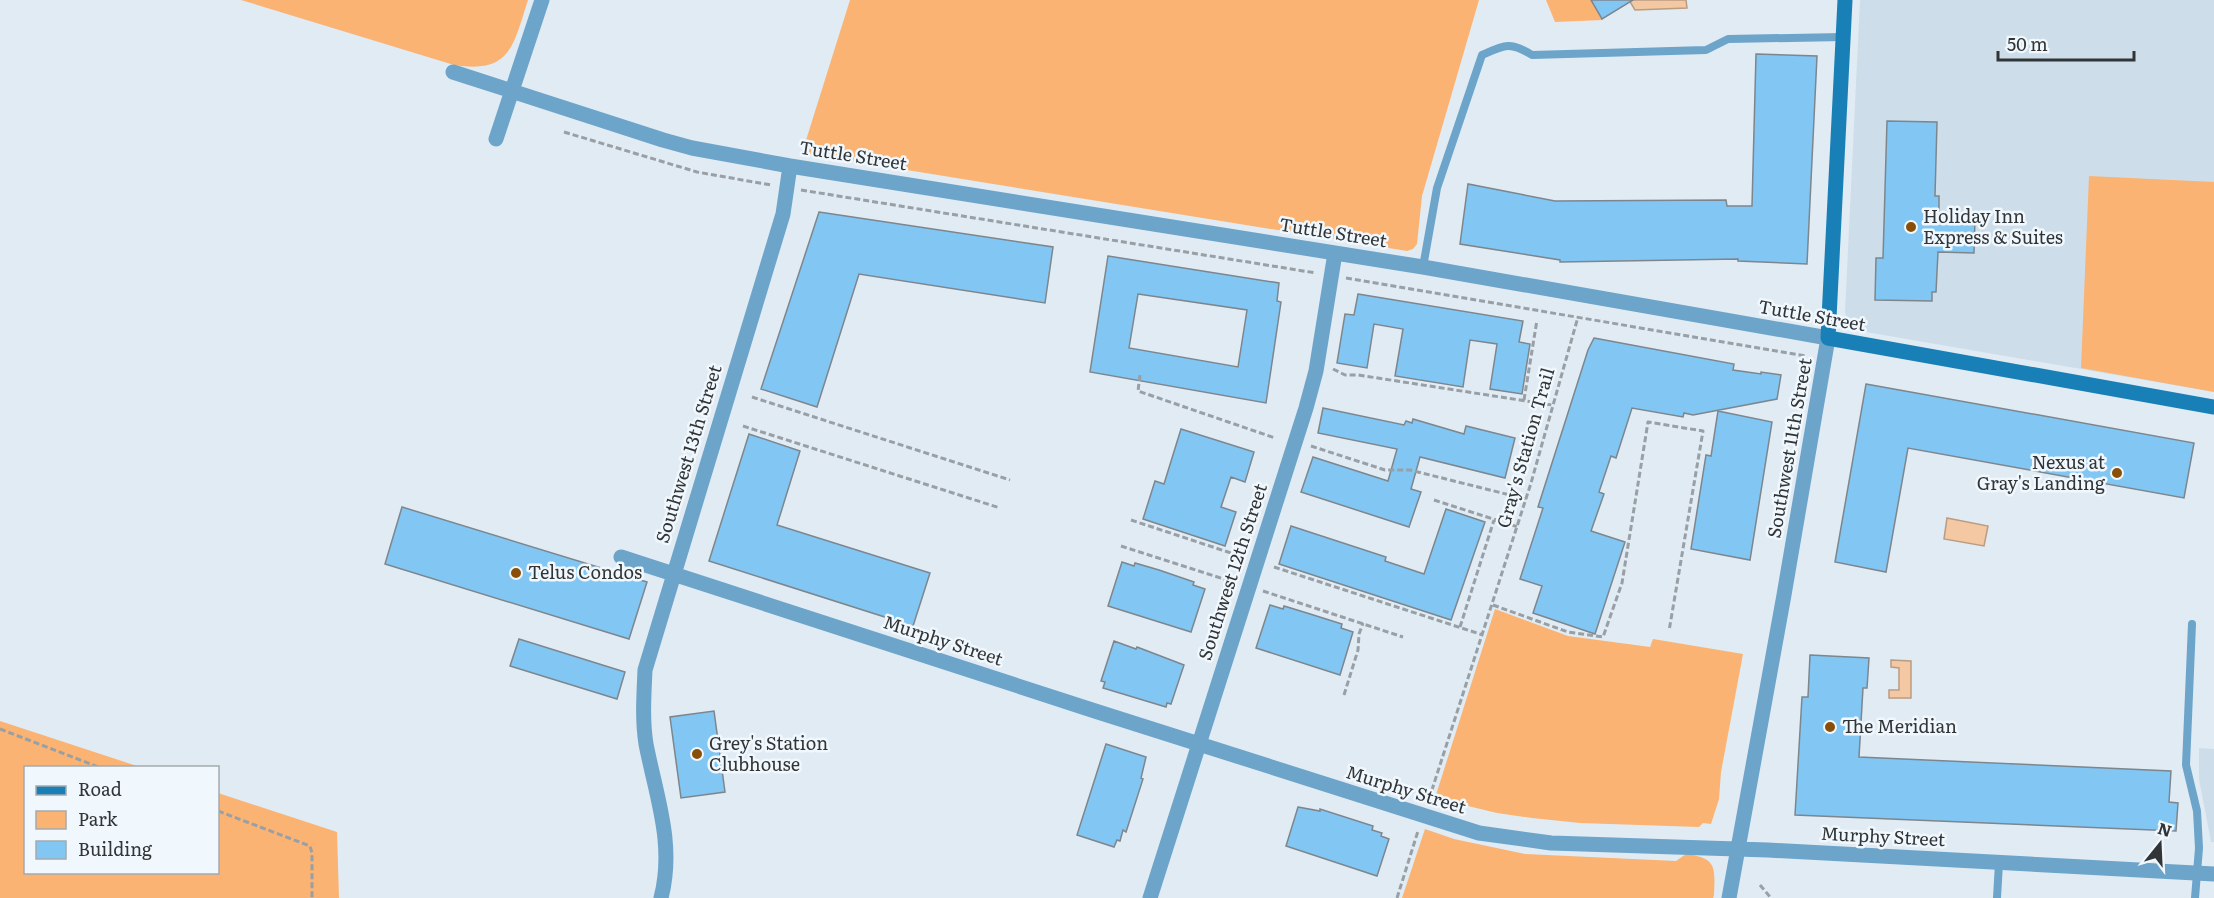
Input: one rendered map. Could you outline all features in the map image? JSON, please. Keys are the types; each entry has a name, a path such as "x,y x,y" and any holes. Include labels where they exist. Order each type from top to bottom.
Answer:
{"street":[{"path":"496,139 542,0"},
{"name":"Southwest 11th Street","path":"1729,898 1785,595 1828,338 1845,0"},
{"name":"Tuttle Street","path":"453,72 692,148 790,166 1423,267 2214,407"},
{"name":"Southwest 13th Street","path":"661,898 666,879 667,847 661,804 646,742 643,698 645,670 783,214 790,166"},
{"name":"Southwest 12th Street","path":"1150,898 1276,507 1313,382 1335,253"},
{"name":"Murphy Street","path":"621,557 1479,832 1551,843 1738,849 2214,874"}],"lane":[{"path":"1423,267 1437,188 1482,55 1503,46 1517,45 1532,55 1706,50 1728,39 1843,37"},
{"path":"2192,624 2186,765 2197,811 2199,848 2195,898"},
{"path":"1997,898 1999,863"}],"path":[{"path":"564,132 697,172 776,186"},
{"path":"798,189 1320,273"},
{"path":"1344,278 1806,356"},
{"name":"Gray's Station Trail","path":"1427,806 1518,527 1578,317"},
{"path":"1524,400 1537,320"},
{"path":"1332,369 1344,375 1358,375 1552,405"},
{"path":"1140,375 1138,391 1275,438"},
{"path":"752,397 1010,480"},
{"path":"1493,605 1568,632 1603,637 1622,583 1648,422 1703,431 1669,631"},
{"path":"743,426 1000,508"},
{"path":"1311,446 1385,470 1410,470 1526,499"},
{"path":"1434,500 1518,527"},
{"path":"1131,520 1237,555"},
{"path":"1460,627 1494,520"},
{"path":"1122,546 1238,583"},
{"path":"1274,567 1483,634"},
{"path":"1258,590 1403,637"},
{"path":"1344,695 1358,650 1359,634 1363,624"},
{"path":"0,729 96,766"},
{"path":"219,811 310,846 312,898"},
{"path":"1397,898 1419,829"},
{"path":"1760,885 1771,898"}],"shaded area":[{"path":"1629,0 1686,0 1687,8 1635,10"},
{"path":"1860,0 2214,0 2214,392 1866,332 1847,320 1845,312"},
{"path":"1947,518 1988,526 1984,546 1944,539"},
{"path":"1891,660 1911,661 1911,698 1889,698 1889,690 1899,690 1899,668 1891,667"},
{"path":"2199,748 2214,749 2214,842 2211,842 2199,779"}],"green space":[{"path":"241,0 528,0 518,31 507,53 499,61 473,67 454,65"},
{"path":"850,0 1479,0 1422,196 1417,244 1413,249 1407,251 802,153"},
{"path":"1546,0 1591,0 1603,20 1555,22"},
{"path":"2089,176 2214,182 2214,392 2081,368"},
{"path":"1495,609 1568,636 1650,647 1653,639 1743,654 1721,772 1719,799 1711,824 1703,823 1699,827 1580,823 1497,813 1435,798"},
{"path":"0,721 137,766 24,766 24,874 219,874 219,793 337,832 339,898 0,898"},
{"path":"1425,829 1454,839 1525,854 1676,861 1686,854 1696,856 1709,861 1712,866 1714,895 1713,898 1402,898"}],"building":[{"path":"1591,0 1633,0 1602,19"},
{"path":"1756,54 1817,56 1807,264 1738,261 1738,259 1560,262 1560,260 1460,244 1468,184 1555,201 1726,200 1727,206 1752,206"},
{"name":"Holiday Inn Express & Suites","path":"1887,121 1937,122 1935,196 1939,196 1939,216 1975,218 1974,253 1938,252 1936,292 1932,292 1932,301 1875,300 1876,258 1883,258"},
{"path":"819,212 1053,247 1045,303 859,274 817,407 761,389"},
{"path":"1108,256 1279,283 1277,301 1281,302 1266,403 1090,372","holes":["1138,294 1247,310 1238,367 1129,348"]},
{"path":"1358,294 1523,321 1519,342 1530,344 1522,394 1490,389 1497,344 1470,340 1463,387 1395,376 1403,329 1374,324 1367,368 1337,363 1345,314 1354,315"},
{"path":"1594,338 1734,364 1733,370 1781,375 1777,399 1693,415 1684,413 1683,417 1632,408 1616,458 1611,456 1599,492 1604,494 1591,531 1625,542 1595,634 1533,613 1542,586 1520,579 1543,508 1538,507 1588,350"},
{"name":"Nexus at Gray's Landing","path":"1866,384 2194,443 2184,498 1908,448 1886,572 1835,562"},
{"path":"1323,408 1404,425 1406,421 1412,423 1413,419 1464,434 1466,426 1515,438 1505,478 1420,457 1411,489 1421,492 1409,527 1301,492 1313,457 1388,481 1397,449 1318,433"},
{"path":"1718,411 1772,422 1750,560 1691,549 1706,455 1711,456"},
{"path":"1181,429 1254,452 1245,482 1231,477 1221,507 1236,512 1225,546 1143,519 1155,481 1164,484"},
{"path":"749,434 800,451 777,525 930,573 913,626 709,561"},
{"name":"Telus Condos","path":"402,507 647,582 629,639 385,564"},
{"path":"1446,509 1485,522 1451,620 1279,564 1291,526 1386,557 1385,561 1424,574"},
{"path":"1122,562 1159,570 1194,582 1193,585 1205,589 1191,632 1108,606"},
{"path":"1270,605 1283,609 1284,606 1342,624 1341,628 1353,632 1340,675 1256,648"},
{"path":"519,639 625,672 617,699 510,666"},
{"path":"1114,641 1184,665 1171,704 1167,703 1166,707 1103,688 1105,682 1101,681"},
{"name":"The Meridian","path":"1810,655 1869,658 1867,688 1863,688 1859,757 2171,771 2169,802 2178,803 2176,831 1795,815 1802,697 1808,697"},
{"name":"Grey's Station Clubhouse","path":"714,711 725,792 681,798 670,717"},
{"path":"1106,744 1146,757 1141,778 1143,779 1126,832 1123,830 1120,841 1117,840 1114,847 1077,835"},
{"path":"1298,807 1320,811 1320,809 1373,826 1372,830 1382,833 1381,836 1389,839 1377,876 1286,846"}],"place":[{"name":"Holiday Inn Express & Suites","path":"1911,227"},
{"name":"Nexus at Gray's Landing","path":"2117,473"},
{"name":"Telus Condos","path":"516,573"},
{"name":"The Meridian","path":"1830,727"},
{"name":"Grey's Station Clubhouse","path":"697,754"}]}
